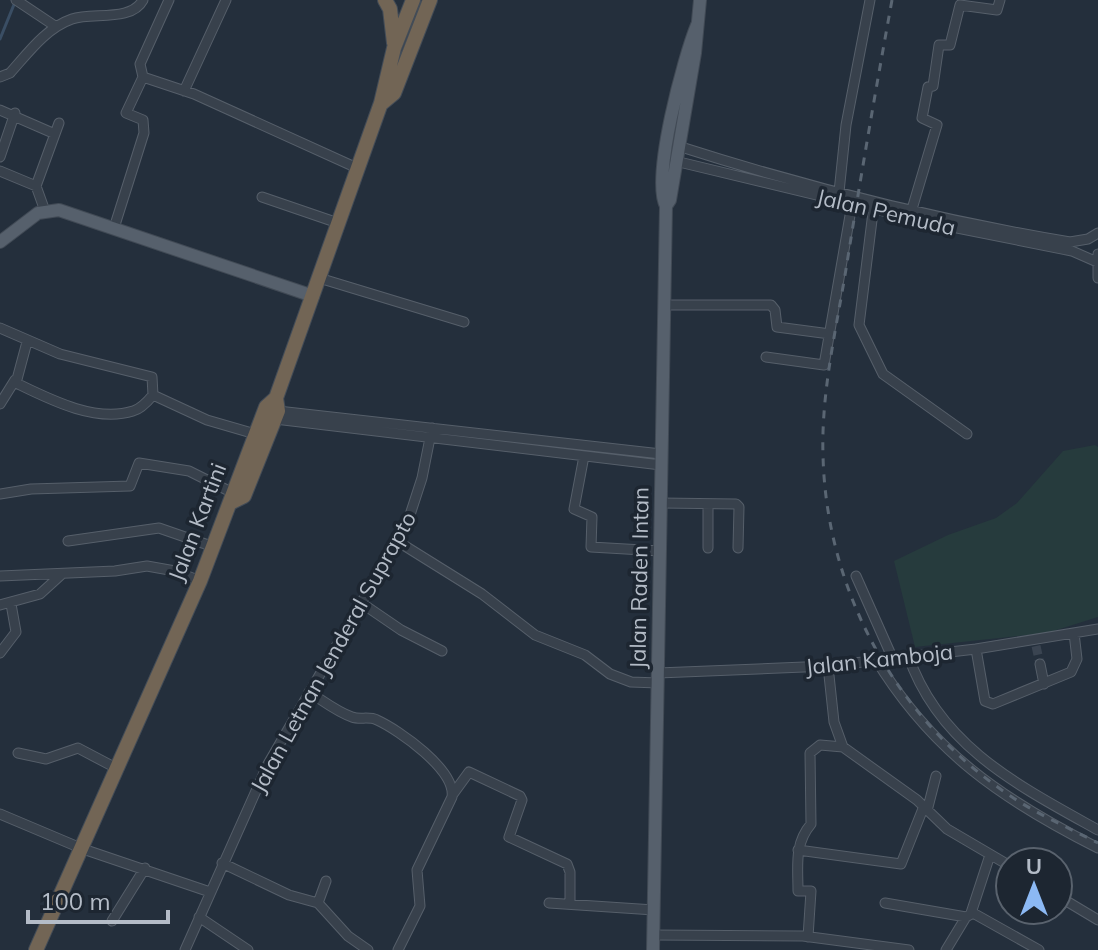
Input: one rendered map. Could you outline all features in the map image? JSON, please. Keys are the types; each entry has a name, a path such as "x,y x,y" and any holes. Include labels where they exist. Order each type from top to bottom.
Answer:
{"highway":[{"path":"385,0 392,18 394,48"},
{"name":"Jalan Kartini","path":"36,950 200,581 266,407 276,409 381,103 394,48 413,0"},
{"name":"Jalan Kartini","path":"381,103 394,93 430,0"},
{"path":"232,497 244,496 276,409"}],"main road":[{"name":"Jalan Raden Intan","path":"666,206 670,200 695,53 700,0"},
{"name":"Jalan Raden Intan","path":"653,950 666,206 662,199 668,139 685,53 697,25"},
{"path":"0,242 45,211 69,213 313,296"}],"street":[{"path":"16,0 55,26"},
{"path":"0,77 10,73 55,26 81,17 129,11 143,0"},
{"path":"114,228 144,133 143,120 126,113 143,77 140,64 169,0"},
{"path":"184,91 226,0"},
{"path":"839,192 846,125 870,0"},
{"path":"912,209 937,125 922,118 928,87 933,86 939,45 950,45 960,5 998,5"},
{"path":"143,77 184,91 357,168"},
{"path":"0,110 15,113 55,134"},
{"path":"0,157 15,113"},
{"path":"45,211 36,186 59,123"},
{"name":"Jalan Pemuda","path":"678,146 852,204 1072,251 1097,262"},
{"name":"Jalan Pemuda","path":"675,161 823,193 839,192 873,208 912,209 1070,242 1088,239 1098,233"},
{"path":"728,174 732,163"},
{"path":"0,171 36,186"},
{"path":"262,197 338,223"},
{"path":"766,357 824,365 852,204"},
{"path":"873,208 859,325 883,374 967,434"},
{"path":"1098,254 1098,278"},
{"path":"319,278 464,322"},
{"path":"664,305 771,305 775,310 777,327 830,334"},
{"path":"0,328 60,354 152,377 153,395"},
{"path":"0,404 15,380 27,342"},
{"path":"15,380 76,410 134,411 153,395"},
{"path":"153,395 199,417 255,434"},
{"path":"276,409 351,424 661,460"},
{"path":"431,433 584,456 661,460"},
{"name":"Jalan Letnan Jenderal Suprapto","path":"185,950 268,764 397,541 414,506 431,433"},
{"path":"584,456 574,509 592,517 591,547 660,551"},
{"path":"0,494 31,489 130,486 139,463 189,471 232,497"},
{"path":"661,503 736,504 739,507 738,548"},
{"path":"708,504 708,548"},
{"path":"68,541 159,528 214,547"},
{"name":"Jalan Kamboja","path":"397,541 482,594 535,635 585,655 610,674 631,682 828,666 875,658 1036,643 1098,629"},
{"path":"0,576 156,567 200,581"},
{"path":"0,605 40,594 62,574"},
{"path":"856,576 892,657"},
{"path":"360,602 401,630 442,651"},
{"path":"0,653 16,632 11,604"},
{"path":"976,649 986,703 993,704 1071,672 1077,659 1074,633"},
{"path":"908,655 918,685 934,712 971,748 1008,778 1098,830"},
{"path":"875,658 922,726 961,764 1029,813 1098,848"},
{"path":"1040,664 1044,684"},
{"path":"828,666 834,722 843,747"},
{"path":"309,692 353,718 375,719 395,731 440,767 450,781 453,794"},
{"path":"808,937 811,891 798,891 798,850 799,838 811,824 810,751 820,745 843,747 925,808 947,829 994,857"},
{"path":"18,753 46,759 78,748 116,768"},
{"path":"398,950 420,906 417,870 453,794 469,772 520,796 522,800 509,837 567,864 570,904"},
{"path":"798,850 901,864 936,776"},
{"path":"0,814 83,849 210,892"},
{"path":"948,950 968,915 990,855"},
{"path":"222,863 289,895 318,903 348,936 368,950"},
{"path":"112,921 145,868"},
{"path":"318,903 326,881"},
{"path":"549,903 654,910"},
{"path":"885,903 968,915 1039,950"},
{"path":"1074,906 1098,920"},
{"path":"199,917 248,950"},
{"path":"653,935 808,937 850,946 909,950"}],"green space":[{"path":"1098,447 1098,617 1047,633 915,647 894,561 948,535 996,518 1017,503 1063,451"}],"waterway":[{"path":"0,39 15,2"}],"tunnel":[{"path":"1036,646 1040,664"}],"railway":[{"path":"892,0 824,407 823,455 827,506 838,556 854,604 876,649 903,692 935,731 971,766 1012,797 1098,843"}]}
